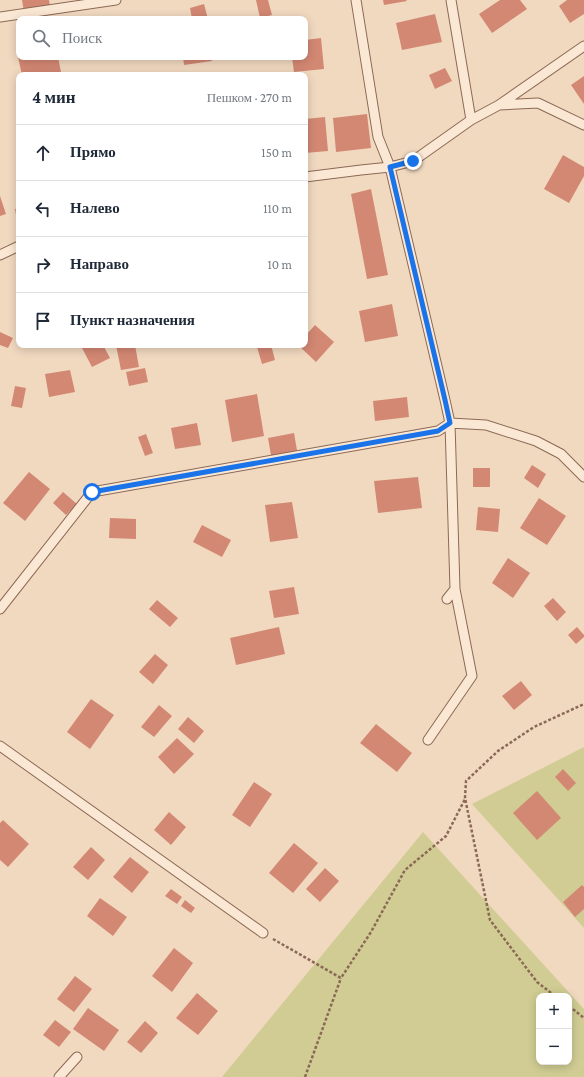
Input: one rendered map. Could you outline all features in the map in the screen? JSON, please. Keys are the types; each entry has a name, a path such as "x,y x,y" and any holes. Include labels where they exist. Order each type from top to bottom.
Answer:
{"lane":[{"path":"0,17 116,0"},
{"path":"356,0 378,137 390,167 450,423 455,589 472,676 428,740"},
{"path":"451,0 471,120"},
{"path":"308,178 390,167 413,161 471,120 499,105 584,46"},
{"path":"499,105 538,103 584,125"},
{"path":"0,254 16,247"},
{"path":"0,609 92,492 438,431 450,423 486,426 536,440 561,454 584,477"},
{"path":"447,599 455,589"},
{"path":"0,746 263,933"},
{"path":"59,1077 77,1057"}],"path":[{"path":"552,993 537,982 490,920 465,798 466,781 498,751 534,727 584,704"},
{"path":"305,1077 341,978 371,932 405,870 446,836 465,798"},
{"path":"263,933 341,978"},
{"path":"572,1008 584,1018"}],"shaded area":[{"path":"584,747 584,928 472,804"},
{"path":"423,832 569,993 536,993 536,1065 572,1065 572,996 584,1009 584,1077 222,1077"}],"building":[{"path":"22,0 49,0 50,6 24,12"},
{"path":"256,0 268,0 272,15 260,16"},
{"path":"383,0 406,0 407,1 384,5"},
{"path":"500,0 520,0 527,9 492,33 479,14"},
{"path":"567,0 584,0 584,14 570,23 559,6"},
{"path":"204,4 207,16 191,16 190,8"},
{"path":"435,14 442,42 402,50 396,23"},
{"path":"321,38 324,69 294,72 292,60 308,60 308,40"},
{"path":"19,60 59,60 61,72 21,72"},
{"path":"183,60 212,61 184,65"},
{"path":"445,68 452,81 435,89 429,75"},
{"path":"584,76 584,104 571,85"},
{"path":"367,114 371,148 336,152 333,118"},
{"path":"325,117 328,151 308,153 308,119"},
{"path":"563,155 584,167 584,176 569,203 544,189"},
{"path":"371,189 388,275 367,279 351,194"},
{"path":"0,196 6,214 0,216"},
{"path":"392,304 398,336 365,342 359,311"},
{"path":"315,325 334,342 316,362 301,348 308,348 308,333"},
{"path":"0,332 13,338 8,348 0,345"},
{"path":"82,348 105,348 110,358 92,367"},
{"path":"117,348 136,348 139,367 121,370"},
{"path":"257,348 272,348 275,360 262,364"},
{"path":"145,368 148,382 129,386 126,372"},
{"path":"70,370 75,392 49,397 45,374"},
{"path":"15,386 26,388 22,408 11,406"},
{"path":"257,394 264,436 232,442 225,400"},
{"path":"407,397 409,417 375,421 373,401"},
{"path":"197,423 201,445 175,449 171,428"},
{"path":"294,433 298,456 272,461 268,438"},
{"path":"146,434 153,453 145,456 138,437"},
{"path":"532,465 546,474 538,488 524,478"},
{"path":"473,468 490,468 490,487 473,487"},
{"path":"29,472 50,489 25,521 3,503"},
{"path":"418,477 422,508 378,513 374,481"},
{"path":"63,492 77,504 66,515 53,503"},
{"path":"539,498 566,516 547,545 520,528"},
{"path":"292,502 298,538 270,542 265,505"},
{"path":"478,507 500,509 498,532 476,530"},
{"path":"110,518 136,519 136,539 109,538"},
{"path":"202,525 231,540 222,557 193,542"},
{"path":"508,558 530,573 513,598 492,583"},
{"path":"294,587 299,614 274,618 269,591"},
{"path":"553,598 566,612 557,621 544,606"},
{"path":"157,600 178,618 170,627 149,609"},
{"path":"279,627 285,654 236,665 230,638"},
{"path":"577,627 584,637 576,644 568,635"},
{"path":"155,654 168,665 153,684 139,672"},
{"path":"521,681 532,695 514,710 502,696"},
{"path":"91,699 114,715 90,749 67,732"},
{"path":"159,705 172,716 154,737 141,727"},
{"path":"188,717 204,731 194,743 178,729"},
{"path":"376,724 412,753 397,772 360,743"},
{"path":"177,738 194,754 174,774 158,757"},
{"path":"563,769 576,783 568,791 555,777"},
{"path":"254,782 272,794 250,827 232,815"},
{"path":"537,791 561,818 537,840 513,813"},
{"path":"169,812 186,827 171,845 154,830"},
{"path":"3,820 29,844 8,867 0,860 0,823"},
{"path":"294,843 318,863 293,893 269,873"},
{"path":"91,847 105,860 88,880 73,867"},
{"path":"130,857 149,872 132,893 113,877"},
{"path":"325,868 339,881 320,902 306,889"},
{"path":"582,885 584,887 584,909 575,917 563,902"},
{"path":"171,889 182,897 177,904 165,896"},
{"path":"100,898 127,917 113,936 87,916"},
{"path":"185,900 195,908 191,913 181,906"},
{"path":"174,948 193,963 172,992 152,976"},
{"path":"75,976 92,989 74,1012 57,999"},
{"path":"197,993 218,1011 198,1035 176,1018"},
{"path":"88,1008 119,1030 104,1051 73,1029"},
{"path":"55,1020 71,1032 59,1047 43,1035"},
{"path":"145,1021 158,1033 141,1053 127,1042"}],"route":[{"path":"92,492 438,431 450,423 390,167 413,161"}]}
